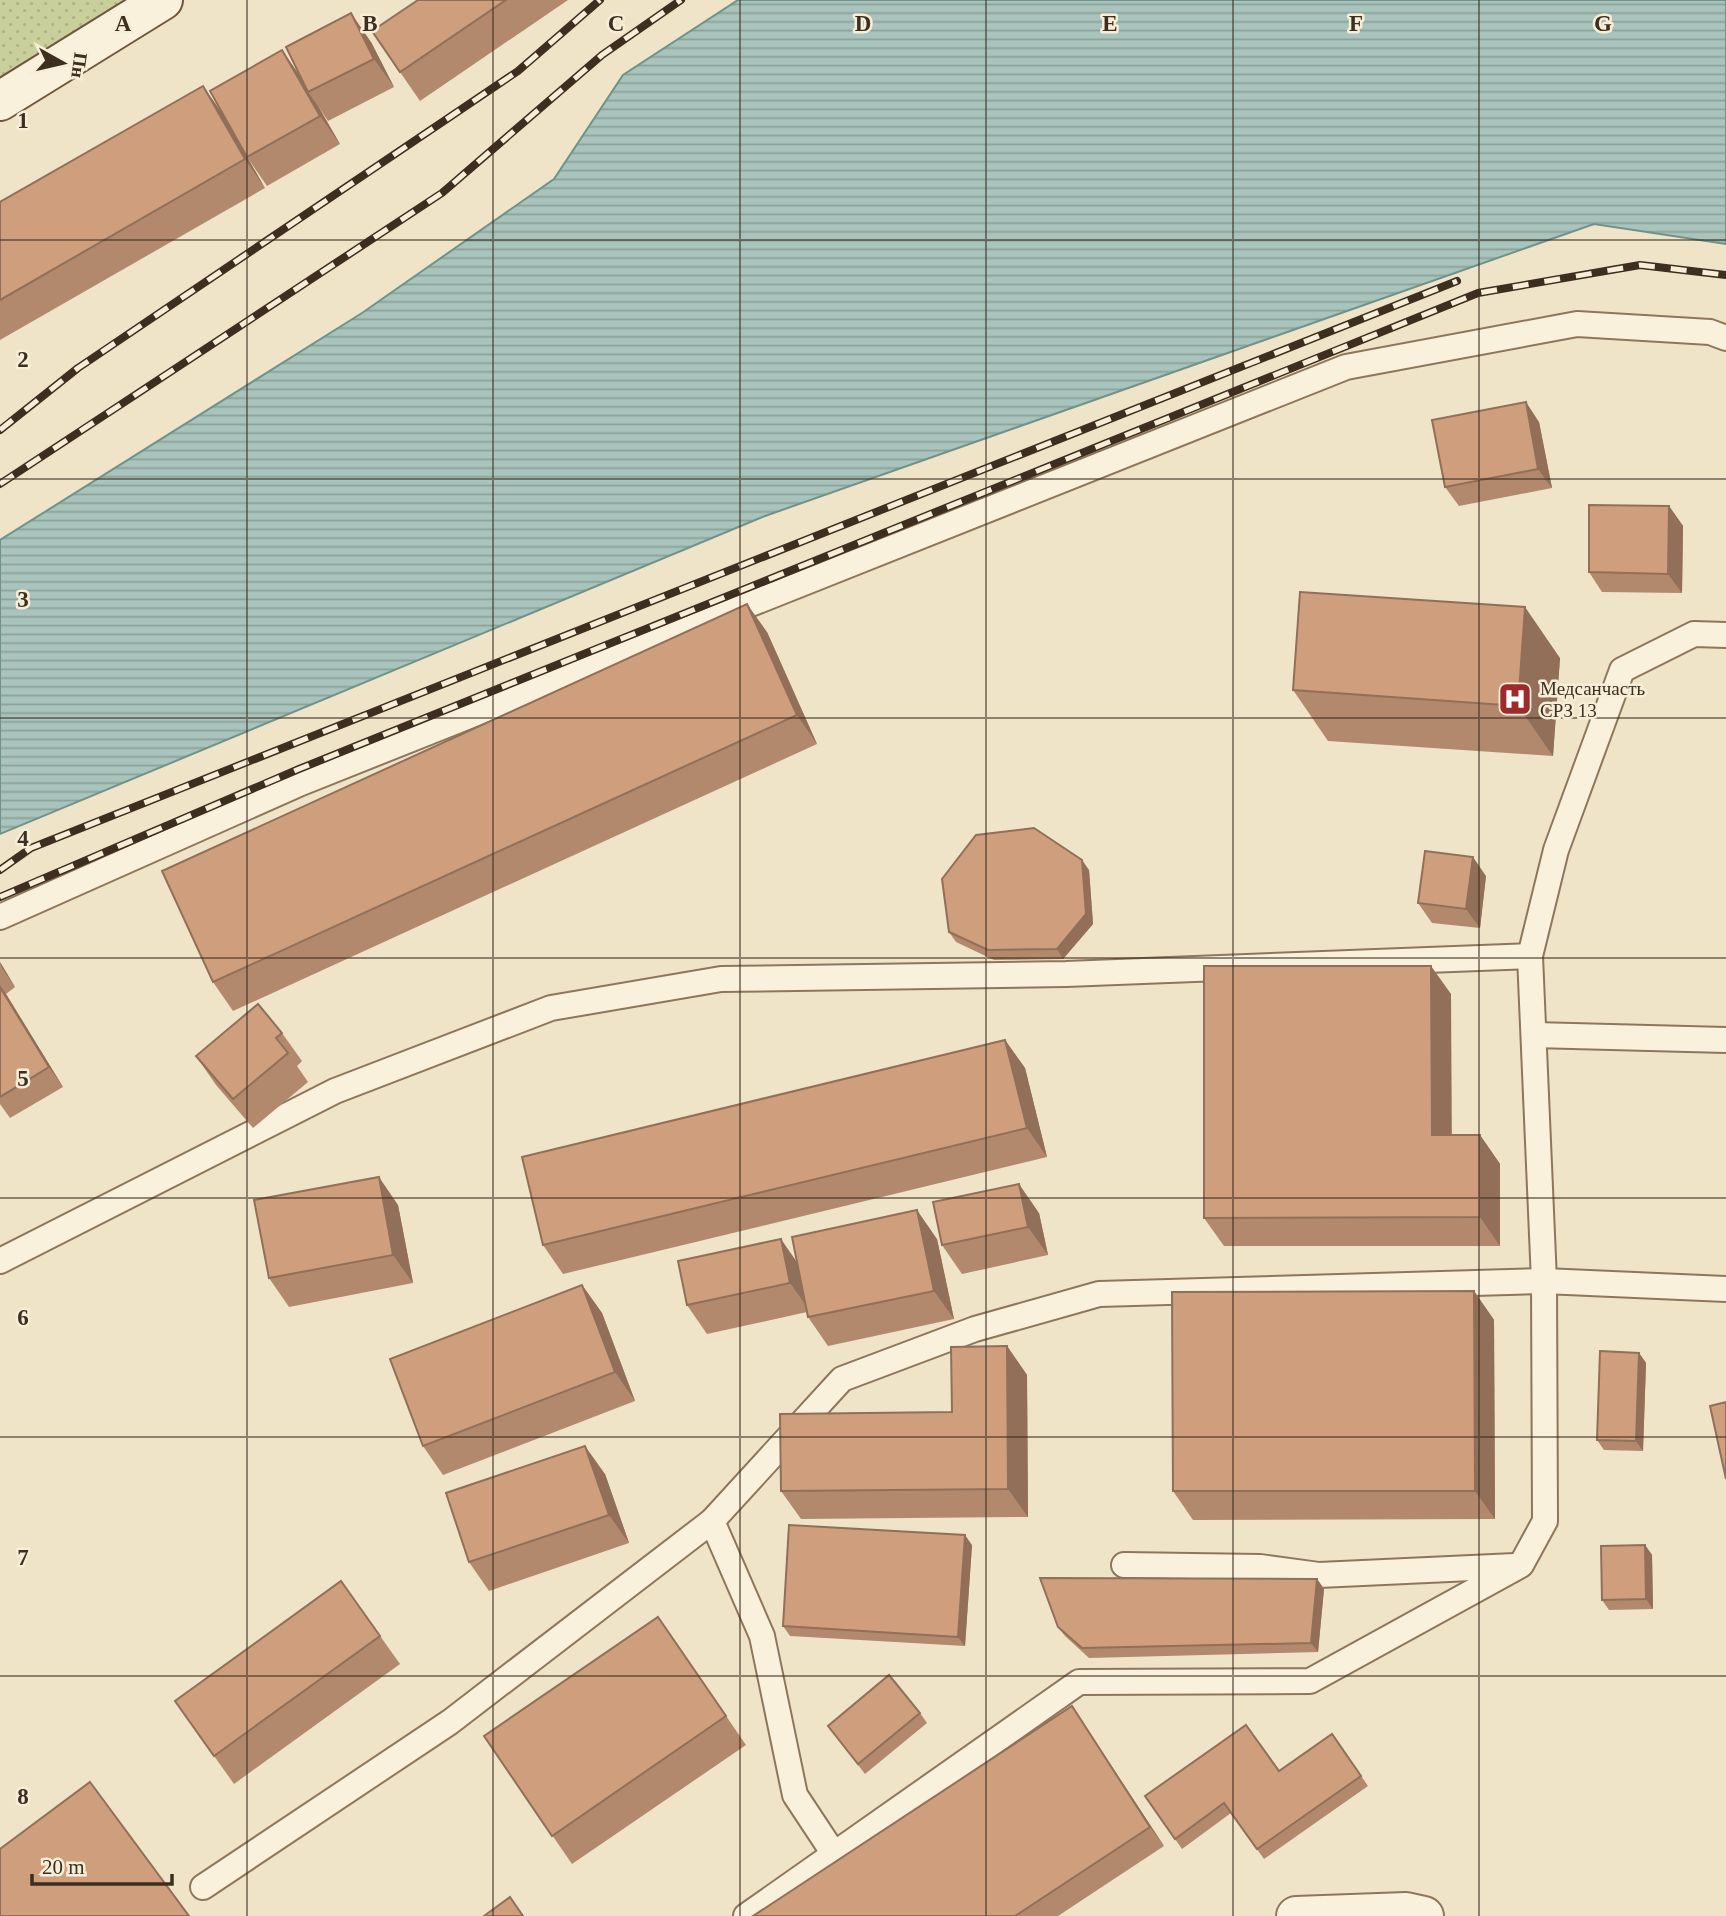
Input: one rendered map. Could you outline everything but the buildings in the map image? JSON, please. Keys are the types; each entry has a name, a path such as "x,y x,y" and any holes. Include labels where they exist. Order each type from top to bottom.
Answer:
{"main road":[{"path":"0,101 163,0"},
{"path":"1296,1916 1406,1912 1424,1916"}],"lane":[{"path":"0,917 301,783 1346,367 1577,324 1710,332 1726,338"},
{"path":"746,1916 1079,1682 1310,1681 1521,1565 1545,1521 1545,1281 1530,956 1556,850 1622,670 1694,635 1726,635"},
{"path":"0,1261 335,1091 551,1008 721,979 1066,974 1530,956"},
{"path":"1534,1035 1726,1040"},
{"path":"203,1887 450,1721 712,1521 842,1379 975,1329 1099,1294 1545,1281 1726,1289"},
{"path":"712,1521 762,1636 795,1795 834,1854"},
{"path":"1124,1566 1260,1567 1319,1575 1521,1565"}],"green space":[{"path":"0,0 138,0 0,85"}],"water":[{"path":"738,0 1726,0 1726,244 1594,224 765,516 0,834 0,540 362,313 554,179 623,75"}],"railway":[{"path":"0,430 78,368 518,71 600,0"},
{"path":"0,484 442,193 602,55 681,0"},
{"path":"0,897 299,769 1478,293 1640,265 1726,275"},
{"path":"0,870 31,848 1457,281"}],"place":[{"name":"Медсанчасть СРЗ 13","path":"1515,699"}]}
